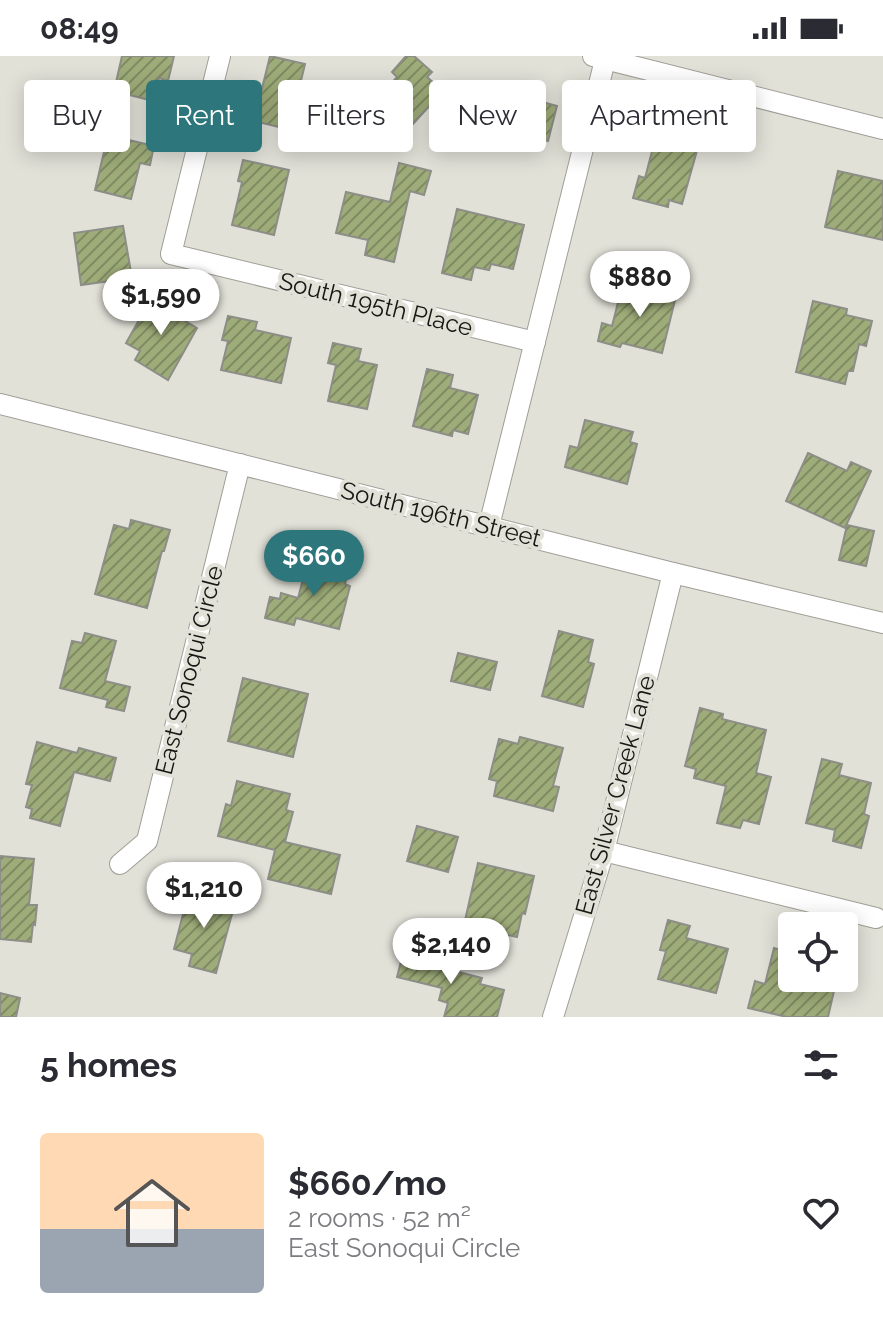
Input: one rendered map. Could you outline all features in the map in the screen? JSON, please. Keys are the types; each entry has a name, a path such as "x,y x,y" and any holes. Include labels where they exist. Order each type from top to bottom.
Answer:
{"street":[{"name":"South 195th Place","path":"220,56 171,254 535,342"},
{"path":"489,526 602,57 883,129"},
{"name":"South 196th Street","path":"0,404 883,623"},
{"name":"East Sonoqui Circle","path":"120,864 147,841 240,464"},
{"name":"East Silver Creek Lane","path":"553,1017 604,851 673,573"},
{"path":"604,851 876,918"}],"building":[{"path":"122,56 174,56 168,80 146,80 146,99 130,95 130,80 117,80"},
{"path":"270,56 305,64 301,80 278,80 278,127 262,123 262,88"},
{"path":"406,56 414,56 432,72 427,77 430,80 429,106 413,124 413,80 394,80 397,77 392,72"},
{"path":"546,103 557,106 546,140"},
{"path":"130,140 146,144 146,152 153,152 150,165 140,163 131,199 95,190 104,152 130,152"},
{"path":"652,152 697,152 682,204 669,200 668,207 633,198 639,176 645,178"},
{"path":"243,160 289,170 274,235 232,225 242,182 238,181"},
{"path":"399,163 431,171 424,195 410,191 394,262 365,255 368,240 336,233 346,192 390,202"},
{"path":"838,171 883,181 883,240 825,227"},
{"path":"457,209 524,225 513,269 491,264 489,270 474,267 471,280 442,273"},
{"path":"123,226 132,278 81,285 74,233"},
{"path":"623,283 676,296 662,353 622,343 620,347 598,341 602,323 612,326"},
{"path":"153,295 180,310 177,316 197,328 168,380 135,360 140,351 126,343"},
{"path":"813,301 847,309 846,315 872,321 866,346 859,344 853,371 848,371 845,384 796,372"},
{"path":"228,316 257,322 255,330 291,338 281,383 221,370 228,341 222,340"},
{"path":"333,343 361,349 358,361 377,365 367,409 328,401 336,365 328,363"},
{"path":"427,369 453,375 450,388 478,395 468,434 453,430 452,436 413,426"},
{"path":"585,420 633,432 630,442 637,444 627,484 565,467 570,446 578,448"},
{"path":"808,453 847,471 851,462 871,471 845,528 786,501"},
{"path":"131,520 170,530 147,608 95,594 114,525 129,529"},
{"path":"847,525 874,531 866,566 839,560"},
{"path":"308,561 348,571 345,584 350,586 339,629 296,618 294,625 265,618 270,597 280,599 281,593 298,598"},
{"path":"559,631 593,640 588,662 594,664 583,707 542,696"},
{"path":"85,633 116,641 105,681 130,687 124,711 106,707 108,700 60,688 72,641 82,643"},
{"path":"458,653 497,662 490,690 451,681"},
{"path":"243,678 308,694 293,757 228,741"},
{"path":"700,708 723,714 722,719 766,730 756,773 771,777 759,824 743,820 740,828 717,823 726,786 694,778 696,769 685,766"},
{"path":"520,737 563,748 553,786 559,787 553,811 494,796 497,781 489,779 499,739 518,744"},
{"path":"37,742 77,753 79,748 116,758 110,781 74,772 60,826 30,818 32,809 26,807 32,785 26,784"},
{"path":"822,759 842,764 839,775 871,783 864,814 869,816 861,848 833,841 835,830 806,823"},
{"path":"237,781 290,794 286,810 293,812 285,842 340,855 331,894 268,879 275,850 218,836 226,804 231,806"},
{"path":"417,826 458,837 448,872 407,861"},
{"path":"0,856 34,859 29,905 37,905 31,942 0,939"},
{"path":"478,863 534,876 517,937 464,925"},
{"path":"189,891 235,903 216,973 189,966 192,954 174,949"},
{"path":"668,920 690,926 686,938 728,949 716,993 658,979 666,951 660,950"},
{"path":"405,946 438,954 435,966 482,978 480,984 504,990 497,1017 444,1017 448,1003 439,1000 442,988 397,977"},
{"path":"774,948 778,949 778,992 834,992 828,1017 787,1017 748,1008 755,981 765,984"},
{"path":"0,993 20,998 16,1017 0,1017"}]}
